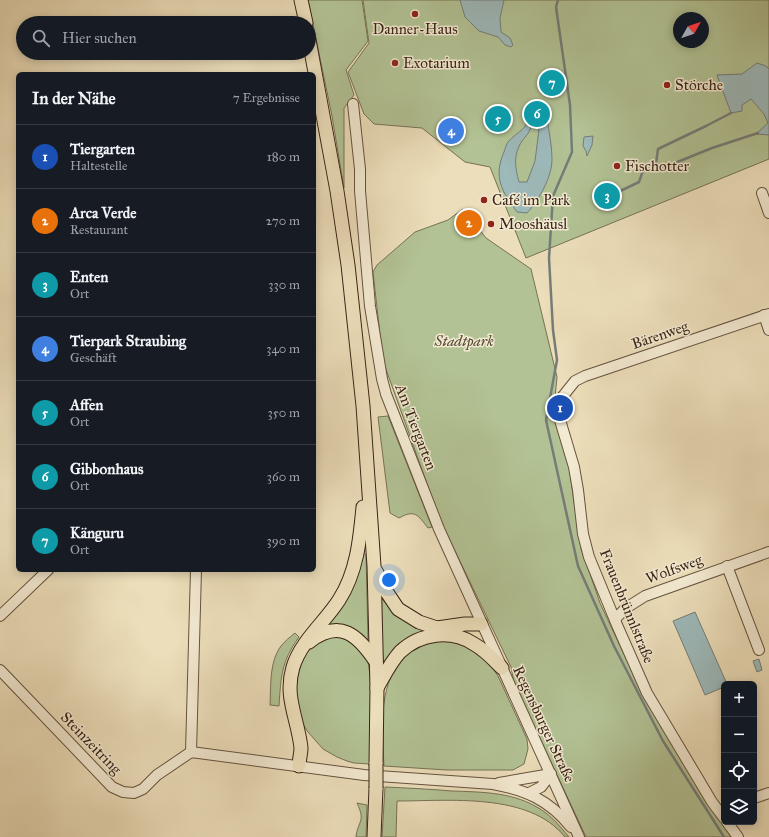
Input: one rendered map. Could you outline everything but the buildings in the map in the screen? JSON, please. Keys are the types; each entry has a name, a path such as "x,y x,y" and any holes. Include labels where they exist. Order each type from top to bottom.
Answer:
{"main road":[{"path":"301,0 304,16"},
{"path":"313,60 315,72"},
{"path":"316,78 337,191 348,265 363,406 374,566 377,688 374,837"},
{"path":"299,766 301,749 289,690 293,669 295,661 303,647 339,600 352,573 360,539 367,465"},
{"path":"374,566 391,599 398,609 419,622 437,628 465,624 481,624"},
{"path":"466,639 481,624"},
{"path":"303,647 322,634 334,631 343,632 357,638 365,646 376,662"},
{"path":"377,688 390,665 400,653 419,639 429,636 448,635 466,639 482,650 502,668"}],"street":[{"name":"Am Tiergarten","path":"352,104 360,169 360,191 370,306 382,379 386,394 439,529 481,624"},
{"path":"762,193 769,213"},
{"name":"Bärenweg","path":"569,388 576,381 585,376 767,315 769,330"},
{"name":"Frauenbrünnlstraße","path":"569,388 559,403 560,420 575,473 583,534 597,579 630,657 651,700 712,802 721,812"},
{"name":"Wolfsweg","path":"615,619 626,608 644,596 769,552"},
{"path":"727,566 759,650"},
{"path":"0,616 46,572"},
{"path":"196,572 192,752 364,775 493,784 513,788 529,793 545,802 557,812 579,836"},
{"name":"Regensburger Straße","path":"481,624 579,836"},
{"name":"Steinzeitring","path":"0,670 112,787 123,792 134,793 143,789 157,775 192,752"},
{"path":"493,784 550,774"},
{"path":"529,793 541,787 550,774"},
{"path":"757,797 769,793"},
{"name":"Frauenbrünnlstraße","path":"730,825 738,837"}],"green space":[{"path":"308,0 362,0 368,41 346,70 354,95 344,108 344,188 332,116 316,39 316,16 311,16"},
{"path":"363,0 769,0 769,159 526,258 490,167 465,162 422,128 374,124 364,114 348,72 369,43"},
{"name":"Stadtpark","path":"463,209 486,238 531,269 557,377 554,408 556,424 569,467 581,549 600,603 628,663 656,716 721,819 721,825 724,825 732,837 586,837 514,683 511,667 440,520 383,361 373,272 377,265 415,232 448,220"},
{"path":"388,416 432,527 428,528 419,517 413,514 404,515 399,518 390,513 378,417"},
{"path":"364,553 366,555 368,640 326,625"},
{"path":"380,599 382,599 392,610 425,630 425,632 384,665 382,664"},
{"path":"295,633 299,637 285,662 280,686 279,706 270,705 271,675 274,659 281,646"},
{"path":"334,635 353,641 368,661 371,683 370,764 347,761 323,749 308,732 301,721 294,686 299,664 311,646"},
{"path":"451,640 475,650 492,667 498,676 527,739 528,749 524,764 513,770 447,770 384,766 384,705 386,691 391,677 398,664 419,644 427,641"},
{"path":"385,787 484,792 505,795 525,801 545,812 569,837 565,837 550,823 531,812 487,802 440,800 397,801 396,837 382,837"},
{"path":"357,803 367,805 366,837 356,837 361,821 360,809"}],"water":[{"path":"460,0 504,0 500,18 501,32 510,38 513,45 511,47 505,45 498,37 479,31 465,17"},
{"path":"757,63 766,66 769,69 769,135 756,134 768,123 764,114 751,99 742,105 742,111 731,113 717,75 742,74"},
{"path":"547,118 552,149 550,173 544,188 532,208 527,213 517,212 503,191 499,177 501,161 506,146 511,138 527,124 528,121 532,124 527,135 519,146 516,156 519,182 527,182 535,161 540,121"},
{"path":"593,136 592,145 587,156 583,146 584,137"},
{"path":"603,183 607,192 612,195 611,199 606,201 598,188"},
{"path":"695,612 726,681 721,681 721,688 705,695 673,621"},
{"path":"759,659 762,670 757,672 753,661"}],"waterway":[{"path":"558,0 556,7 570,105 572,152 553,196 549,258 553,330 557,360 546,420 578,566 614,646 663,741 724,837"},
{"path":"656,164 658,149 731,113"},
{"path":"612,195 639,182 645,165 656,164 665,167 712,148 758,133"}],"place":[{"name":"Danner-Haus","path":"415,14"},
{"name":"Exotarium","path":"395,63"},
{"name":"Känguru","path":"552,83"},
{"name":"Störche","path":"667,85"},
{"name":"Gibbonhaus","path":"537,114"},
{"name":"Affen","path":"498,119"},
{"name":"Tierpark Straubing","path":"451,131"},
{"name":"Fischotter","path":"617,166"},
{"name":"Enten","path":"607,196"},
{"name":"Café im Park","path":"484,200"},
{"name":"Arca Verde","path":"469,223"},
{"name":"Mooshäusl","path":"491,224"},
{"name":"Tiergarten","path":"560,408"}]}
